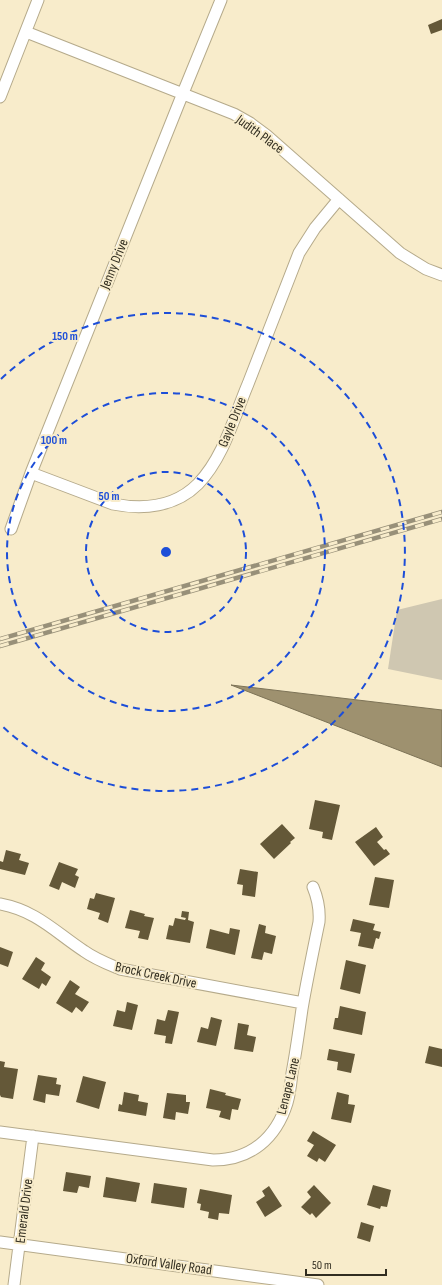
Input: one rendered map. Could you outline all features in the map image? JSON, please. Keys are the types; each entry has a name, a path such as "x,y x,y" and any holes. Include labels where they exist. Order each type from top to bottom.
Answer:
{"street":[{"path":"0,97 38,0"},
{"name":"Jenny Drive","path":"11,529 32,472 182,93 221,0"},
{"name":"Judith Place","path":"26,32 234,114 250,123 266,135 410,260 426,269 442,275"},
{"name":"Gayle Drive","path":"32,472 113,504 132,507 154,506 174,500 197,484 207,473 217,458 225,440 299,254 315,228 339,199"},
{"name":"Lenape Lane","path":"34,1136 213,1160 236,1158 249,1153 268,1137 282,1115 287,1101 320,910 318,899 313,887"},
{"name":"Brock Creek Drive","path":"0,904 21,910 36,917 52,926 84,952 102,962 120,969 303,1003"},
{"path":"0,1132 34,1136"},
{"name":"Emerald Drive","path":"14,1285 34,1136"},
{"name":"Oxford Valley Road","path":"0,1242 252,1280 318,1285"}],"shaded area":[{"path":"442,599 442,680 388,669 397,610"},
{"path":"231,685 442,710 442,767"}],"building":[{"path":"442,19 442,30 431,34 428,25"},
{"path":"315,800 340,805 332,840 322,838 323,832 309,829"},
{"path":"282,824 295,838 274,859 260,844"},
{"path":"376,827 383,837 377,842 390,854 374,866 355,842"},
{"path":"6,850 21,854 19,860 29,863 25,875 0,869 0,861 3,862"},
{"path":"59,862 78,869 75,875 79,877 75,888 62,882 59,890 49,886"},
{"path":"240,869 258,872 255,897 242,895 243,885 237,884"},
{"path":"375,877 394,880 389,908 369,905"},
{"path":"96,893 115,898 108,923 98,919 100,913 87,909 90,898 94,899"},
{"path":"130,910 145,914 144,916 154,918 148,940 138,938 140,931 125,928"},
{"path":"182,911 189,912 188,920 194,922 190,943 166,939 169,925 173,926 175,918 185,920 186,918 181,917"},
{"path":"353,919 375,924 373,930 381,932 379,939 376,938 373,949 358,946 361,933 350,931"},
{"path":"259,924 266,926 265,933 276,936 272,954 264,952 262,960 251,958"},
{"path":"230,928 240,930 235,955 206,948 210,929 229,934"},
{"path":"0,947 13,952 8,967 0,964"},
{"path":"36,957 45,963 41,970 51,977 46,986 42,983 39,989 22,979"},
{"path":"346,960 366,965 360,994 340,989"},
{"path":"70,980 80,987 75,994 89,1002 82,1012 76,1007 72,1013 56,1003"},
{"path":"127,1002 138,1005 132,1030 113,1026 117,1010 125,1012"},
{"path":"340,1006 366,1012 362,1035 333,1029 335,1018 338,1018"},
{"path":"168,1010 179,1012 172,1044 165,1043 166,1036 154,1034 157,1019 165,1021"},
{"path":"211,1017 222,1020 216,1046 197,1042 201,1027 208,1029"},
{"path":"238,1023 249,1025 247,1035 256,1037 253,1052 234,1049"},
{"path":"429,1046 442,1049 442,1067 425,1063"},
{"path":"329,1049 355,1054 351,1073 337,1070 338,1062 327,1060"},
{"path":"0,1061 5,1062 4,1067 18,1069 13,1099 1,1097 0,1095"},
{"path":"38,1075 57,1078 56,1084 61,1085 59,1096 46,1094 45,1103 33,1100"},
{"path":"83,1076 106,1082 99,1109 76,1102"},
{"path":"210,1089 241,1099 238,1110 232,1109 230,1120 219,1117 221,1111 206,1108"},
{"path":"124,1092 139,1095 138,1101 148,1103 146,1116 118,1111 119,1104 122,1105"},
{"path":"337,1092 349,1095 348,1104 355,1105 351,1123 331,1119"},
{"path":"167,1093 186,1095 186,1102 190,1102 188,1114 176,1112 175,1120 163,1118"},
{"path":"313,1131 336,1145 325,1162 319,1158 317,1162 307,1156 314,1145 307,1141"},
{"path":"66,1172 91,1176 89,1188 79,1186 77,1193 63,1191"},
{"path":"106,1177 140,1183 136,1202 103,1197"},
{"path":"154,1183 187,1188 184,1208 151,1203"},
{"path":"314,1185 331,1203 316,1218 312,1213 310,1215 301,1207 311,1197 307,1192"},
{"path":"373,1185 391,1190 387,1207 381,1206 380,1209 367,1205"},
{"path":"269,1186 282,1206 265,1217 256,1202 265,1196 262,1191"},
{"path":"200,1189 232,1195 229,1214 219,1213 218,1220 208,1218 209,1212 200,1210 201,1204 197,1203"},
{"path":"361,1222 374,1226 370,1242 357,1238"}],"railway":[{"path":"0,639 442,512"},
{"path":"0,646 442,519"}]}
